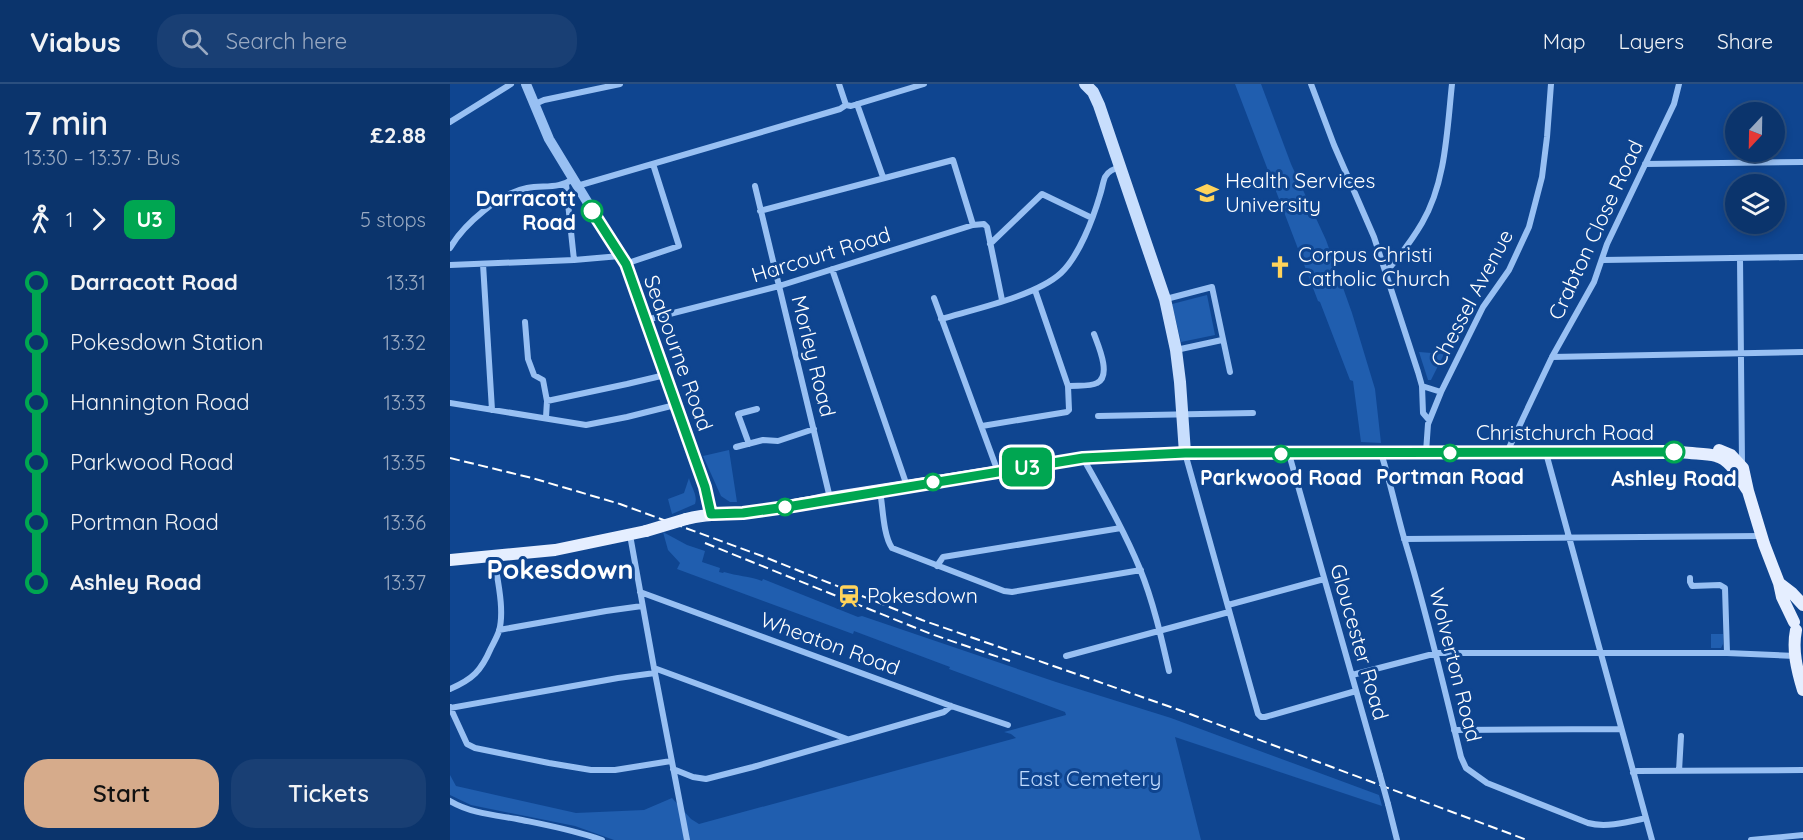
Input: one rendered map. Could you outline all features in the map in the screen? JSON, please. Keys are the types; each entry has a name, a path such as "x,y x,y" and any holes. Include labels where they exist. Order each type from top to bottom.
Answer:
{"main road":[{"path":"1085,84 1093,92 1100,105 1165,299 1176,350 1185,453"},
{"name":"Christchurch Road","path":"450,560 555,550 630,535 711,514 743,513 1083,458 1185,453 1682,452 1715,449 1727,457"},
{"path":"1727,457 1734,458 1743,468 1771,565 1782,597 1798,629"},
{"path":"1727,457 1748,491"},
{"path":"1779,584 1803,605"},
{"path":"1803,611 1798,615 1798,629 1794,642 1803,690"},
{"path":"1795,656 1803,644"}],"street":[{"path":"450,122 511,84"},
{"name":"Seabourne Road","path":"526,84 549,140 572,183 623,260 705,487 711,514"},
{"path":"535,104 544,100 620,84"},
{"path":"838,84 846,105"},
{"path":"450,248 471,223 499,199 514,192 528,188 572,183 653,164 840,109 846,105 851,106 924,84"},
{"path":"1311,84 1334,145 1370,226 1422,386 1423,413 1429,420"},
{"path":"1386,272 1423,222 1435,192 1445,151 1452,84"},
{"name":"Chessel Avenue","path":"1426,453 1426,428 1441,392 1484,307 1509,270 1529,227 1542,177 1551,84"},
{"name":"Crabton Close Road","path":"1507,452 1552,357 1594,282 1607,244 1674,104 1679,84"},
{"path":"857,104 883,177"},
{"path":"760,211 953,160 973,225 984,224 987,228 1002,300"},
{"path":"1645,164 1803,162"},
{"path":"450,265 623,260 679,246 653,164"},
{"path":"941,319 1035,290 1052,280 1070,264 1092,218 1106,176 1111,170 1121,166"},
{"path":"572,183 574,260"},
{"name":"Morley Road","path":"755,186 830,498"},
{"path":"990,244 1042,194 1092,218"},
{"name":"Harcourt Road","path":"646,320 779,286 973,225"},
{"path":"1602,260 1803,257"},
{"path":"1740,258 1741,462 1743,468"},
{"path":"483,264 492,410"},
{"path":"832,269 907,486"},
{"path":"1165,299 1212,287 1230,372"},
{"path":"982,426 1067,412 1070,407 1068,386 1035,290"},
{"path":"934,298 998,472"},
{"path":"525,322 528,360 534,375 543,380 547,400 546,417"},
{"path":"1068,386 1096,384 1102,379 1105,373 1094,334"},
{"path":"1176,350 1222,340"},
{"path":"1552,357 1803,352"},
{"path":"547,400 665,375"},
{"path":"1422,386 1441,392"},
{"path":"450,403 586,425 675,405"},
{"path":"749,444 738,414 757,410"},
{"path":"1098,416 1253,412"},
{"path":"736,447 763,440 778,441 814,429"},
{"path":"1185,453 1258,714 1261,717 1356,691"},
{"name":"Wolverton Road","path":"1381,453 1437,653 1454,730 1466,768 1487,783 1595,825 1646,818"},
{"path":"1546,453 1652,840"},
{"name":"Gloucester Road","path":"1289,454 1397,840"},
{"path":"1083,458 1141,570 1160,630 1169,670"},
{"path":"880,491 892,548 1008,592 1141,570"},
{"path":"937,566 944,557 1121,528"},
{"path":"630,535 687,840"},
{"path":"1404,539 1762,536"},
{"path":"450,689 466,682 480,669 499,630 500,595 494,557"},
{"path":"1690,578 1692,586 1720,585 1725,588 1726,653"},
{"path":"1066,656 1160,630 1324,579"},
{"name":"Wheaton Road","path":"640,592 1008,725"},
{"path":"499,630 642,606"},
{"path":"1352,675 1437,653 1726,653 1795,656"},
{"path":"671,761 615,770 591,770 475,748 467,744 450,707 654,671 847,740"},
{"path":"673,769 693,777 706,779 944,712 951,706"},
{"path":"1454,730 1621,729"},
{"path":"1679,771 1681,736"},
{"path":"1633,773 1803,770"},
{"path":"450,801 478,812 558,827 602,840"},
{"path":"1751,840 1803,835"}],"green space":[{"path":"1235,84 1261,84 1291,164 1326,240 1352,313 1375,389 1381,443 1361,442 1353,381 1350,380 1318,301"},
{"path":"1207,295 1215,335 1181,342 1172,304"},
{"path":"1419,352 1444,354 1431,380 1428,380"},
{"path":"729,450 737,502 730,502 721,496 703,456"},
{"path":"689,478 695,494 695,504 672,514 668,499 684,493"},
{"name":"East Cemetery","path":"663,532 687,545 705,551 702,562 720,568 719,572 762,581 763,579 858,617 862,616 1056,682 1171,718 1379,795 1382,806 1175,737 1201,840 614,840 575,826 471,805 450,795 450,775 456,786 576,813 644,810 672,798 691,819 699,824 1016,738 1004,732 1066,715 1065,712 949,669 950,667 677,569 680,563 668,550"},
{"path":"1711,634 1723,634 1721,648 1711,648"}],"railway":[{"path":"450,458 532,478 620,504 762,556 922,620 1182,711 1527,840"},
{"path":"705,543 931,634 1010,661"}],"bus line":[{"name":"U3","path":"592,211 626,264 675,405 686,430 705,487 711,514 743,513 793,506 830,498 1083,458 1185,453 1674,452"}],"place":[{"name":"Health Services University","path":"1207,193"},
{"name":"Darracott Road","path":"592,211"},
{"name":"Corpus Christi Catholic Church","path":"1280,267"},
{"name":"Ashley Road","path":"1674,452"},
{"name":"Portman Road","path":"1450,453"},
{"name":"Parkwood Road","path":"1281,454"},
{"name":"Pokesdown","path":"849,596"}],"district":[{"name":"Pokesdown","path":"560,570"}]}
